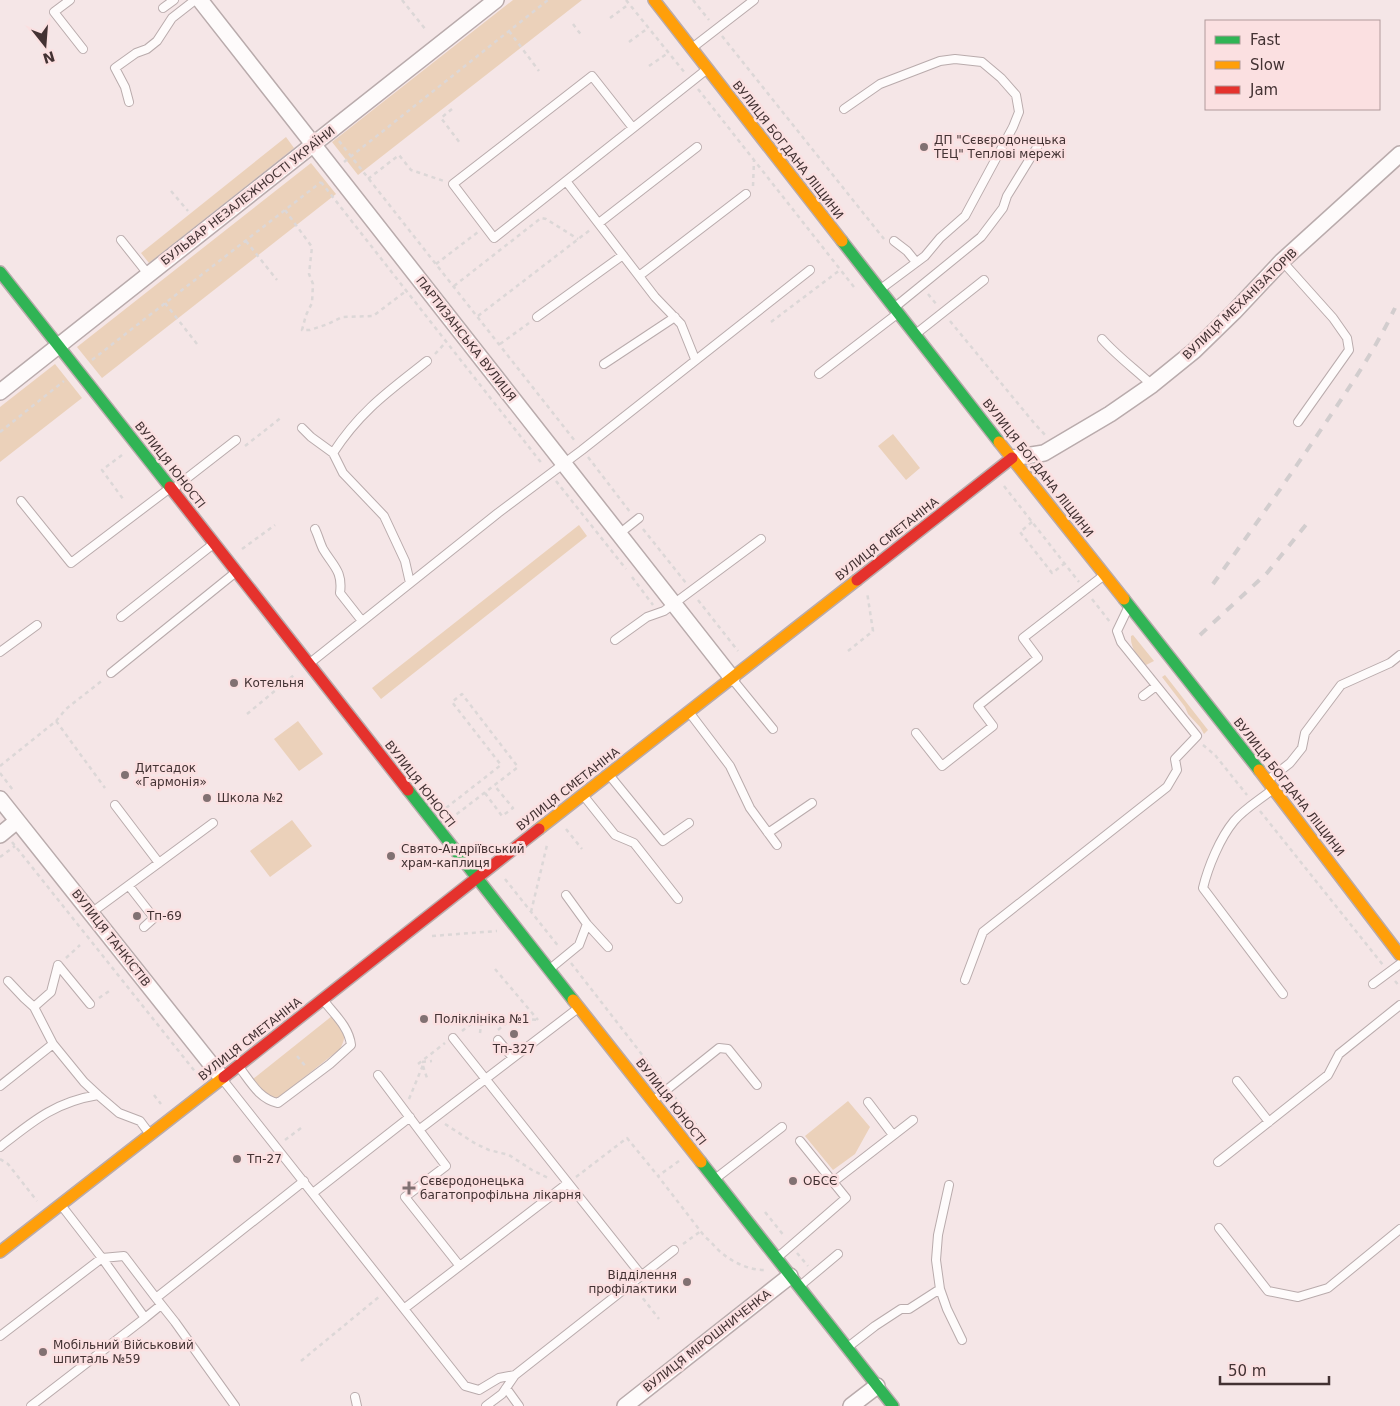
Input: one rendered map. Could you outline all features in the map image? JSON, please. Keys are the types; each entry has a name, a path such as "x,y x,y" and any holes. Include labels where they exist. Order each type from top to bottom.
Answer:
{"street":[{"name":"ПАРТИЗАНСЬКА ВУЛИЦЯ","path":"200,0 619,534 669,607 732,678"},
{"name":"БУЛЬВАР НЕЗАЛЕЖНОСТІ УКРАЇНИ","path":"0,392 496,0"},
{"name":"ВУЛИЦЯ БОГДАНА ЛІЩИНИ","path":"654,0 1012,458 1271,785 1400,955"},
{"name":"ВУЛИЦЯ МЕХАНІЗАТОРІВ","path":"1012,458 1044,453 1110,414 1152,385 1194,351 1282,261 1400,154"},
{"name":"ВУЛИЦЯ ЮНОСТІ","path":"0,272 776,1258 790,1282 847,1348 893,1406"},
{"name":"ВУЛИЦЯ СМЕТАНІНА","path":"0,1252 1012,458"},
{"name":"ВУЛИЦЯ ТАНКІСТІВ","path":"0,799 222,1078"},
{"path":"0,835 18,821"},
{"name":"ВУЛИЦЯ МІРОШНИЧЕНКА","path":"625,1406 790,1282"},
{"path":"851,1406 877,1386"}],"lane":[{"path":"70,0 54,12 84,49"},
{"path":"163,8 174,0"},
{"path":"129,102 125,87 115,68 152,45 165,30 172,18 195,0"},
{"path":"691,48 754,0"},
{"path":"844,109 880,84 940,61 955,59 982,62 1001,78 1016,95 1019,112 1016,120 965,216 940,238 925,256 880,290"},
{"path":"633,128 592,76 453,184 494,238 633,128 691,81 707,69"},
{"path":"819,374 981,238 1003,208 1008,196 1039,144"},
{"path":"599,223 696,147"},
{"path":"566,181 655,297 681,324 695,359"},
{"path":"639,276 746,194"},
{"path":"121,240 148,274"},
{"path":"892,243 907,250 916,262"},
{"path":"536,317 623,254"},
{"path":"1282,261 1332,318 1347,338 1349,350 1298,422"},
{"path":"308,664 810,270"},
{"path":"915,334 984,280"},
{"path":"604,364 675,317"},
{"path":"1102,339 1120,358 1135,368 1152,385"},
{"path":"334,453 355,422 378,399 427,361"},
{"path":"302,428 311,437 334,453 343,473 384,516 405,561 410,583"},
{"path":"22,501 71,563 236,440"},
{"path":"619,534 638,519"},
{"path":"315,529 323,548 334,562 342,581 340,593 362,621"},
{"path":"615,640 647,617 669,607 761,539"},
{"path":"122,617 214,544"},
{"path":"111,673 236,572"},
{"path":"916,733 942,766 993,726 978,706 1038,658 1023,638 1105,575"},
{"path":"965,980 983,932 1167,787 1177,770 1175,759 1197,736 1121,642 1117,631 1129,606"},
{"path":"0,652 37,625"},
{"path":"1283,994 1203,888 1207,874 1224,834 1234,820 1254,804 1302,748 1305,733 1341,685 1390,663 1400,655"},
{"path":"732,678 773,729"},
{"path":"1143,696 1156,686"},
{"path":"689,712 730,766 750,808 777,845"},
{"path":"609,774 663,841 690,823"},
{"path":"583,795 615,835 634,844 678,899"},
{"path":"768,833 812,803"},
{"path":"115,805 159,863"},
{"path":"91,913 213,823"},
{"path":"129,886 154,918 144,927"},
{"path":"566,895 587,924 608,947"},
{"path":"549,970 579,945 587,924"},
{"path":"1373,984 1400,964"},
{"path":"58,965 90,1004"},
{"path":"34,1007 51,992 58,965"},
{"path":"8,980 34,1007 54,1044 84,1082 119,1113 140,1121 150,1134"},
{"path":"238,1065 260,1094 268,1101 278,1103 314,1077 351,1045 350,1036 323,999"},
{"path":"1218,1162 1328,1075 1339,1054 1400,1005"},
{"path":"420,1129 486,1080 578,1007"},
{"path":"453,1038 642,1276"},
{"path":"498,1040 513,1058"},
{"path":"0,1086 54,1044"},
{"path":"653,1102 720,1048 728,1049 757,1084"},
{"path":"378,1075 446,1166 405,1197 459,1265"},
{"path":"222,1078 466,1386 480,1390 499,1378 515,1375"},
{"path":"1237,1082 1269,1122"},
{"path":"0,1147 50,1110 98,1095"},
{"path":"868,1102 893,1135"},
{"path":"313,1193 410,1117"},
{"path":"833,1182 912,1120"},
{"path":"714,1180 782,1127"},
{"path":"776,1258 846,1198 800,1141"},
{"path":"156,1298 304,1181"},
{"path":"405,1308 568,1183"},
{"path":"949,1185 938,1235 936,1260 940,1289 950,1316 962,1340"},
{"path":"60,1204 146,1318"},
{"path":"1219,1228 1268,1291 1298,1297 1328,1288 1400,1229"},
{"path":"486,1406 502,1394 515,1375 674,1250"},
{"path":"790,1282 838,1254"},
{"path":"0,1336 102,1258 124,1256 176,1322 235,1406"},
{"path":"847,1348 901,1309 909,1309 940,1289"},
{"path":"31,1406 162,1305"},
{"path":"506,1388 519,1406"},
{"path":"355,1397 357,1406"}],"path":[{"path":"402,0 426,30"},
{"path":"0,432 321,182 548,0"},
{"path":"626,0 858,293"},
{"path":"693,0 892,243"},
{"path":"610,18 629,4"},
{"path":"572,24 582,36"},
{"path":"629,42 649,28"},
{"path":"509,31 539,71"},
{"path":"649,66 668,52"},
{"path":"452,108 441,118 460,143"},
{"path":"368,179 399,155 411,170 453,184"},
{"path":"351,157 638,519 742,656"},
{"path":"746,194 753,189 754,160"},
{"path":"321,182 654,606 669,607"},
{"path":"171,191 188,211"},
{"path":"285,210 312,247 310,274 313,284 312,303 302,330 310,330 342,317 373,316 406,291"},
{"path":"454,286 541,218 546,219 578,239"},
{"path":"478,316 599,223"},
{"path":"436,264 485,227"},
{"path":"246,241 277,280"},
{"path":"771,322 840,270"},
{"path":"922,286 1034,423 1056,446"},
{"path":"166,303 197,344"},
{"path":"500,344 536,317"},
{"path":"427,361 446,342"},
{"path":"123,454 102,470 123,499"},
{"path":"1003,484 1032,522 1064,564 1052,573 1020,532 1032,522"},
{"path":"242,549 275,526"},
{"path":"848,651 873,631 867,590 860,596"},
{"path":"247,714 308,664"},
{"path":"0,766 111,673"},
{"path":"446,808 502,765 452,702 462,694 518,767 453,817"},
{"path":"56,721 105,788"},
{"path":"1197,736 1201,743 1215,755 1400,987"},
{"path":"485,793 502,816 513,808 494,785"},
{"path":"560,833 572,823"},
{"path":"566,828 582,849"},
{"path":"531,912 548,843 540,849"},
{"path":"0,857 15,846 198,1076"},
{"path":"487,892 504,878 699,1128"},
{"path":"438,930 431,936 503,931"},
{"path":"58,965 80,945"},
{"path":"495,969 547,1031"},
{"path":"90,1004 112,989"},
{"path":"481,1026 493,1018 538,1020"},
{"path":"405,1110 422,1063 477,1019 481,1026 480,1033"},
{"path":"297,1056 314,1077"},
{"path":"418,1064 432,1061"},
{"path":"422,1063 428,1081"},
{"path":"154,1095 161,1104"},
{"path":"435,1118 476,1144 508,1155 549,1179 568,1183 628,1138 701,1231 722,1253 742,1265 757,1270 769,1270 790,1282"},
{"path":"276,1147 301,1128"},
{"path":"0,1159 8,1164 38,1202"},
{"path":"658,1176 682,1159"},
{"path":"760,1206 792,1245"},
{"path":"681,1245 701,1231"},
{"path":"632,1284 659,1319"},
{"path":"301,1361 389,1289"}],"shaded area":[{"path":"513,0 582,0 358,175 332,142"},
{"path":"286,137 294,148 149,263 141,253"},
{"path":"311,163 336,194 102,378 77,347"},
{"path":"55,364 82,398 0,462 0,407"},
{"path":"893,434 920,468 906,480 878,446"},
{"path":"579,525 587,536 381,699 372,688"},
{"path":"1133,635 1154,661 1146,665 1140,659 1132,644 1131,636"},
{"path":"1165,675 1208,730 1204,734 1162,677"},
{"path":"298,721 323,754 299,771 274,739"},
{"path":"292,820 312,846 270,877 250,851"},
{"path":"332,1016 344,1035 343,1044 340,1049 278,1098 267,1095 253,1079"},
{"path":"848,1101 870,1127 855,1154 833,1170 805,1136"}],"railway":[{"path":"1213,584 1350,386 1395,308"},
{"path":"1200,635 1267,573 1309,521"}],"traffic: fast":[{"path":"842,241 999,442"},
{"path":"0,272 170,487"},
{"path":"1124,599 1259,770"},
{"path":"408,790 573,1000"},
{"path":"701,1162 893,1406"}],"traffic: slow":[{"path":"654,0 842,241"},
{"path":"999,442 1124,599"},
{"path":"539,829 857,580"},
{"path":"1259,770 1400,955"},
{"path":"573,1000 701,1162"},
{"path":"0,1252 224,1077"}],"traffic: jam":[{"path":"857,580 1012,458"},
{"path":"170,487 408,790"},
{"path":"224,1077 539,829"}],"place":[{"name":"ДП \"Сєвєродонецька ТЕЦ\" Теплові мережі","path":"924,147"},
{"name":"Котельня","path":"234,683"},
{"name":"Дитсадок «Гармонія»","path":"125,775"},
{"name":"Школа №2","path":"207,798"},
{"name":"Свято-Андріївський храм-каплиця","path":"391,856"},
{"name":"Тп-69","path":"137,916"},
{"name":"Поліклініка №1","path":"424,1019"},
{"name":"Тп-327","path":"514,1034"},
{"name":"Тп-27","path":"237,1159"},
{"name":"ОБСЄ","path":"793,1181"},
{"name":"Сєвєродонецька багатопрофільна лікарня","path":"409,1188"},
{"name":"Відділення профілактики","path":"687,1282"},
{"name":"Мобільний Військовий шпиталь №59","path":"43,1352"}]}
